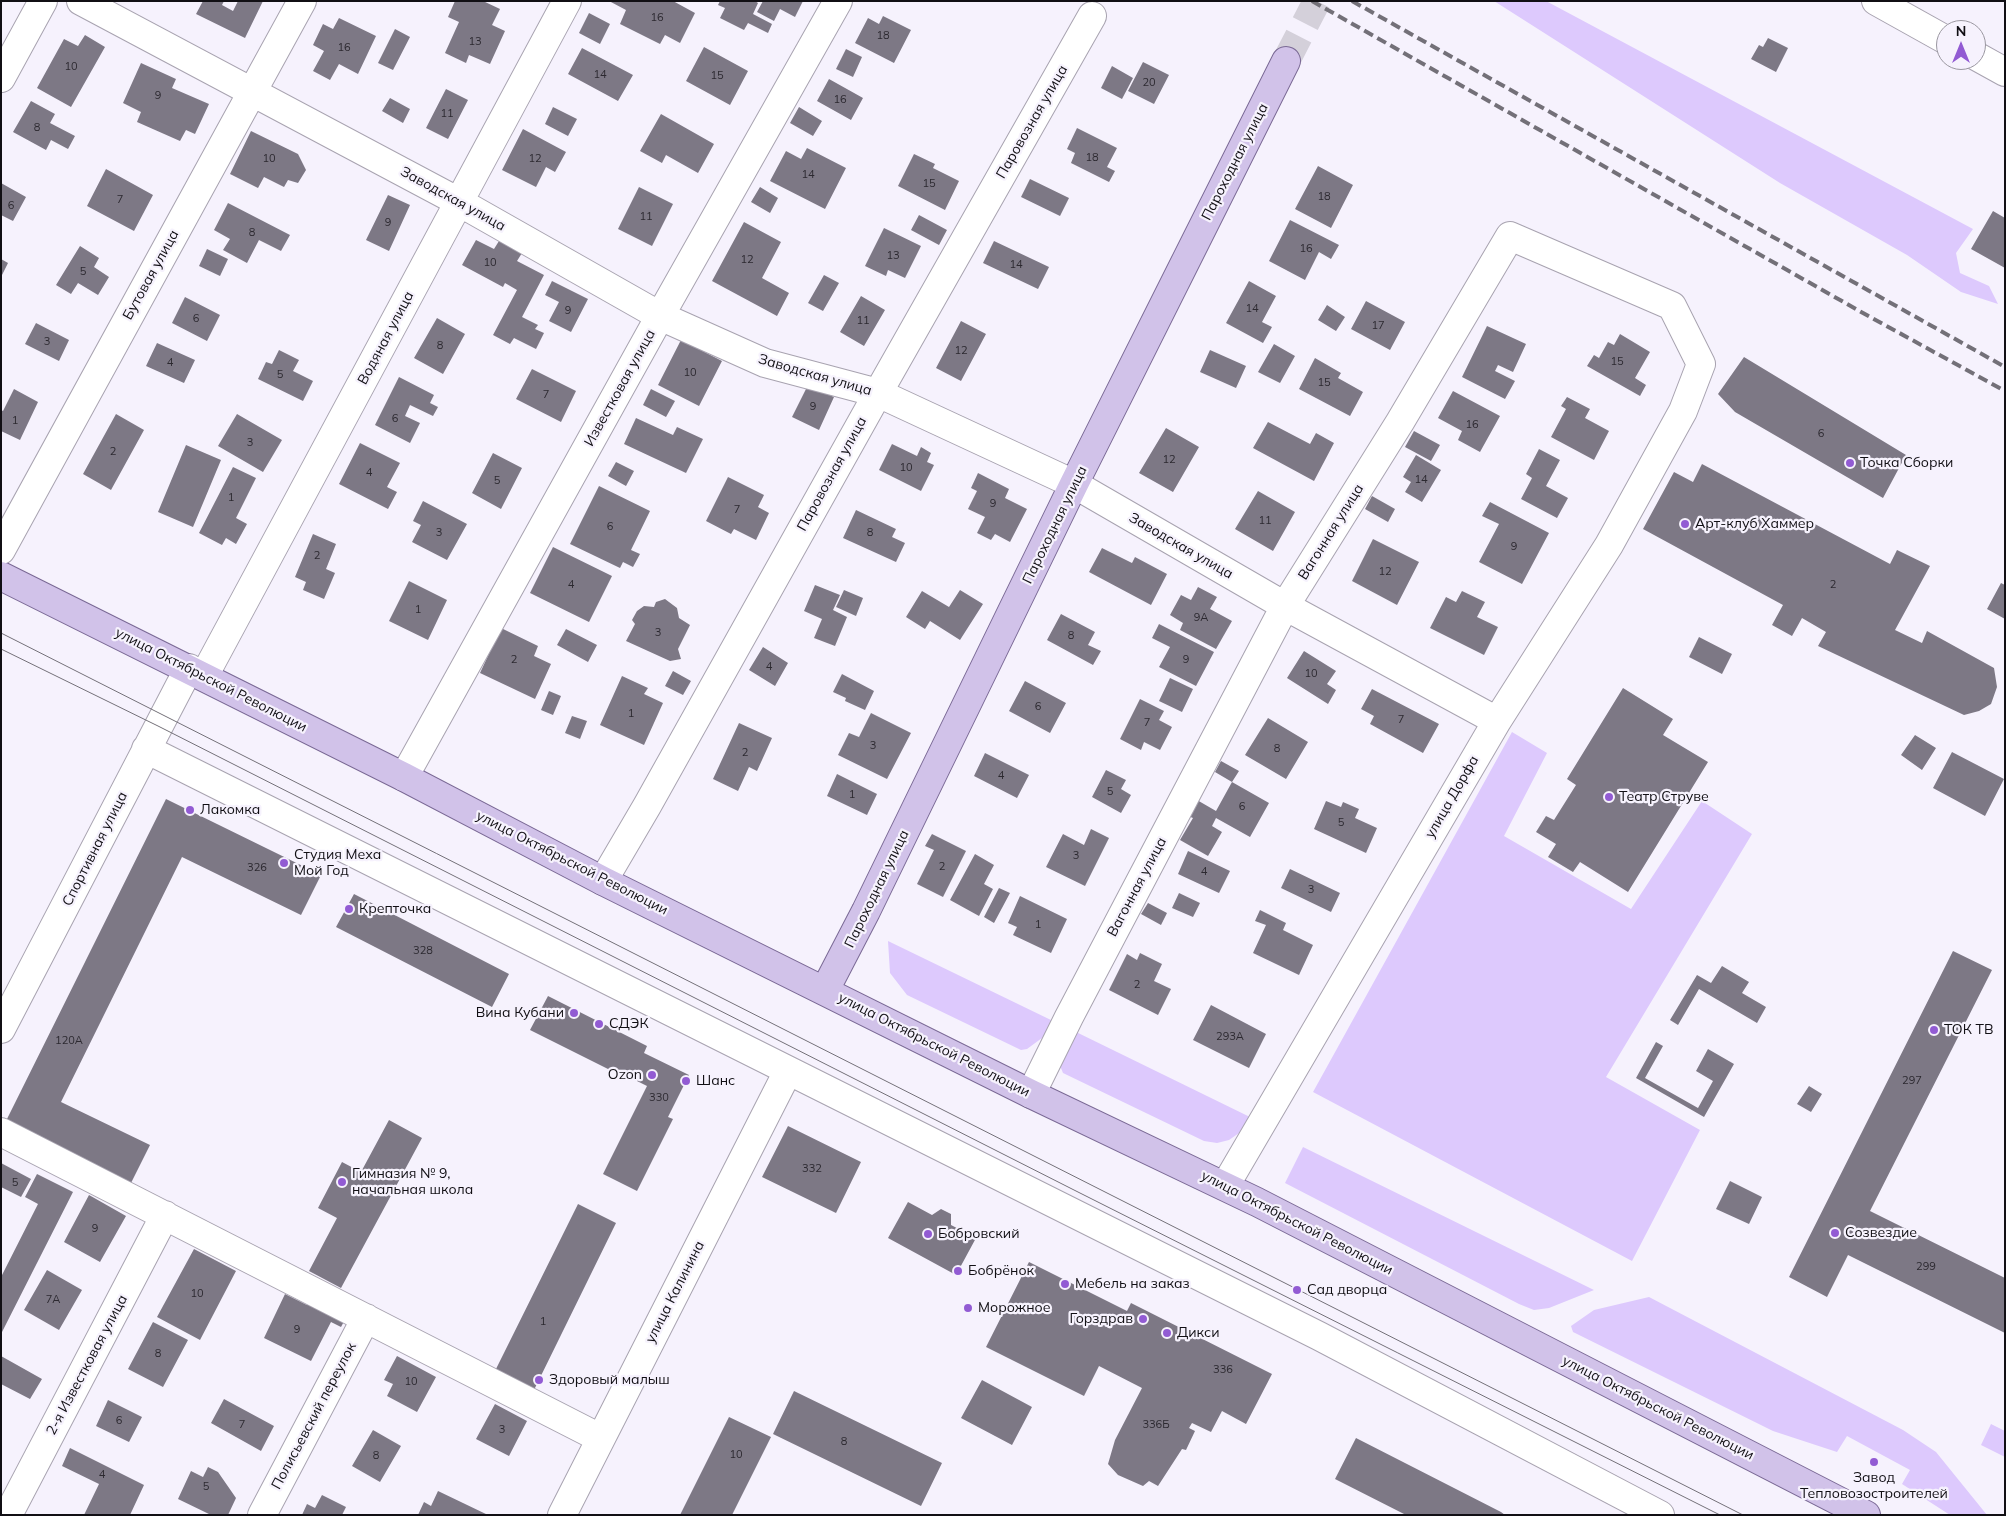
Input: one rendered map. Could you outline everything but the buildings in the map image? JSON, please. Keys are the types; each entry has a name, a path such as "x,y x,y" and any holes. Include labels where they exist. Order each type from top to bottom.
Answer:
{"main road":[{"name":"Пароходная улица","path":"825,990 866,912 1074,484 1286,61"},
{"name":"улица Октябрьской Революции","path":"1,576 196,672 604,881 1031,1094 1225,1186 1866,1515"}],"street":[{"path":"1,78 43,1"},
{"name":"Заводская улица","path":"81,1 459,202 660,316 765,363 878,393 1074,484 1284,606 1497,721"},
{"name":"Бутовая улица","path":"1,550 302,1"},
{"name":"Водяная улица","path":"196,672 459,202 567,1"},
{"name":"Известковая улица","path":"404,777 660,316 838,1"},
{"path":"1876,1 1936,34"},
{"name":"Паровозная улица","path":"604,881 1092,16"},
{"path":"1986,62 2005,72"},
{"name":"Вагонная улица","path":"1031,1094 1069,1017 1284,606 1400,422 1510,236 1672,306 1700,364 1682,411"},
{"name":"улица Дорфа","path":"1225,1186 1497,721 1609,545 1682,411"},
{"name":"Спортивная улица","path":"1,1029 146,749 196,672"},
{"path":"146,749 1319,1336 1660,1515"},
{"name":"улица Калинина","path":"562,1515 788,1071"},
{"path":"1,1132 600,1438"},
{"name":"2-я Известковая улица","path":"8,1515 165,1215"},
{"name":"Полисьевский переулок","path":"262,1515 366,1318"}],"shaded area":[{"path":"1494,1 1546,1 1973,229 1956,253 1960,273 1989,286 1998,304 1961,292 1907,255 1780,183"},
{"path":"1512,732 1547,753 1504,836 1631,909 1702,801 1752,834 1606,1077 1700,1130 1632,1261 1313,1092"},
{"path":"888,941 1053,1021 1042,1038 1027,1049 1021,1050 907,995 890,973"},
{"path":"1072,1030 1252,1118 1242,1131 1229,1140 1217,1143 1204,1141 1063,1073 1057,1058"},
{"path":"1303,1147 1594,1290 1549,1308 1534,1310 1519,1304 1285,1183"},
{"path":"1649,1297 1903,1430 1936,1452 1987,1515 1950,1515 1902,1484 1910,1470 1847,1436 1837,1452 1773,1431 1573,1332 1571,1326 1594,1310"},
{"path":"1991,1424 2005,1431 2005,1457 1981,1445"}],"tunnel":[{"path":"1286,61 1317,1"}],"tram line":[{"path":"1,633 1743,1515"},
{"path":"1,649 158,726 1720,1515"}],"railway":[{"path":"1312,1 1863,313 2005,391"},
{"path":"1352,1 2005,367"}],"place":[{"name":"Точка Сборки","path":"1850,463"},
{"name":"Арт-клуб Хаммер","path":"1685,524"},
{"name":"Театр Струве","path":"1609,797"},
{"name":"Лакомка","path":"190,810"},
{"name":"Студия Меха Мой Год","path":"284,863"},
{"name":"Крепточка","path":"349,909"},
{"name":"Вина Кубани","path":"574,1013"},
{"name":"СДЭК","path":"599,1024"},
{"name":"ТОК ТВ","path":"1934,1030"},
{"name":"Ozon","path":"652,1075"},
{"name":"Шанс","path":"686,1081"},
{"name":"Гимназия № 9, начальная школа","path":"342,1182"},
{"name":"Созвездие","path":"1835,1233"},
{"name":"Бобровский","path":"928,1234"},
{"name":"Бобрёнок","path":"958,1271"},
{"name":"Мебель на заказ","path":"1065,1284"},
{"name":"Сад дворца","path":"1297,1290"},
{"name":"Морожное","path":"968,1308"},
{"name":"Горздрав","path":"1143,1319"},
{"name":"Дикси","path":"1167,1333"},
{"name":"Здоровый малыш","path":"539,1380"},
{"name":"Завод Тепловозостроителей","path":"1874,1462"}]}
